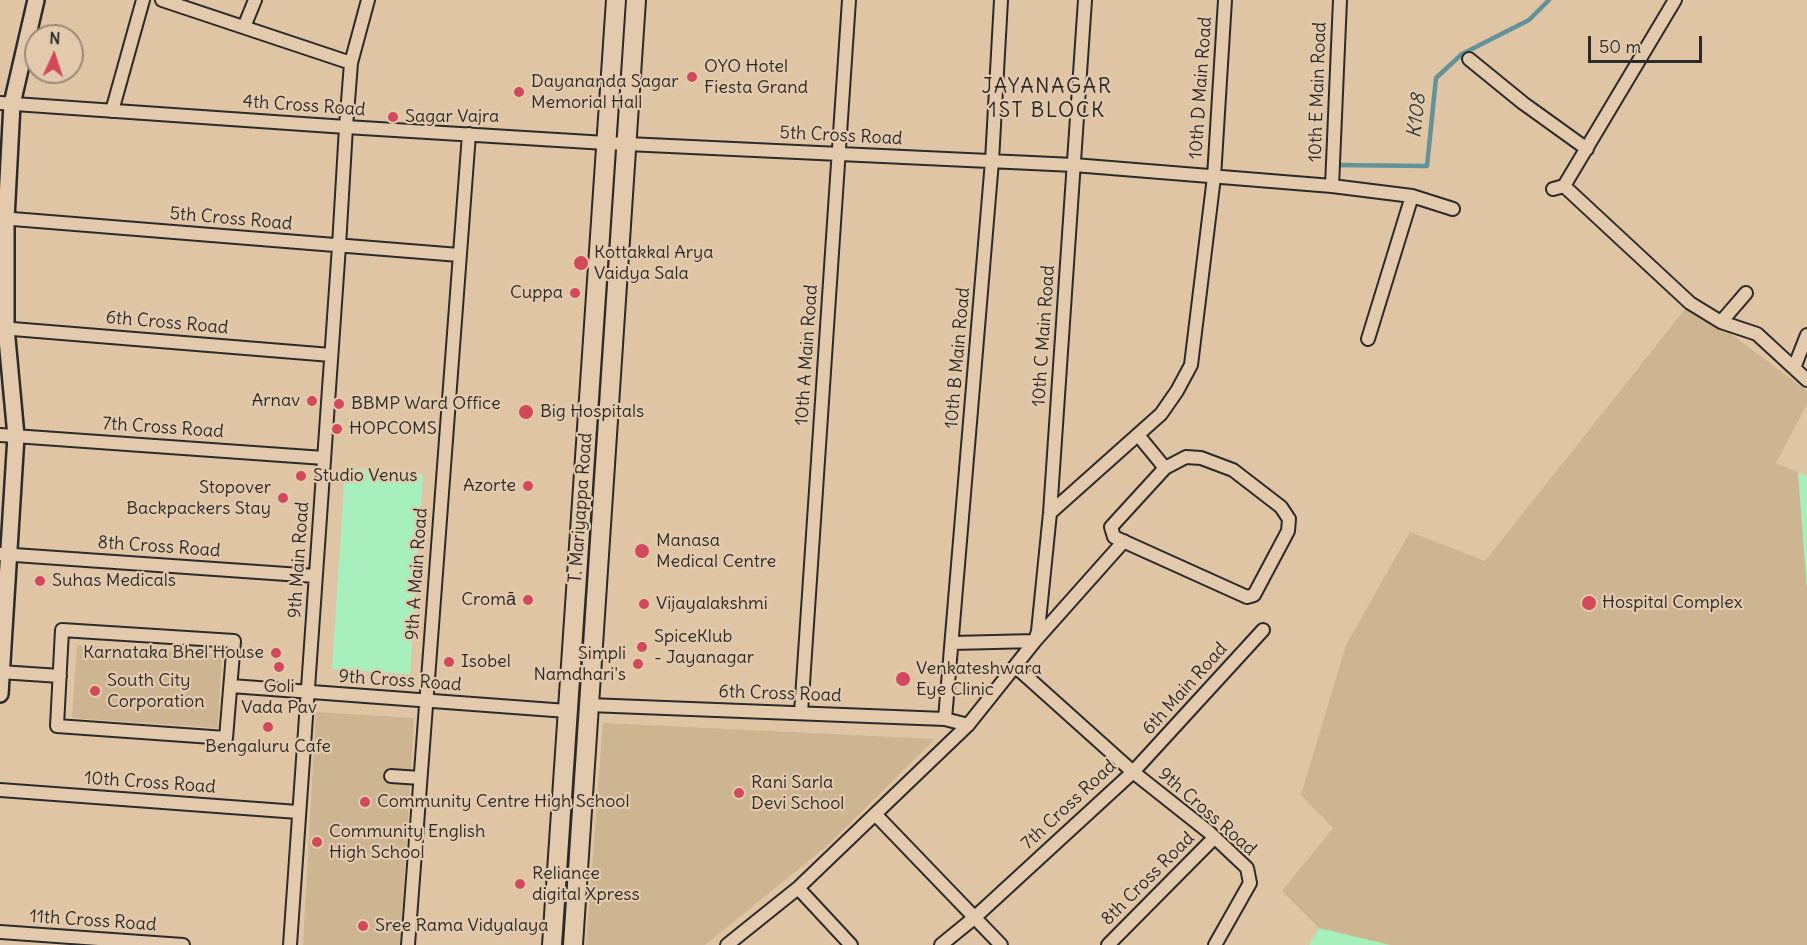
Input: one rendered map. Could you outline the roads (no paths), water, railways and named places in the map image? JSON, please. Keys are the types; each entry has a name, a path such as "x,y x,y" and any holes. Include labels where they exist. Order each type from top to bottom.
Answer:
{"main road":[{"name":"T. Mariyappa Road","path":"552,945 616,0"},
{"name":"T. Mariyappa Road","path":"573,945 636,0"}],"street":[{"path":"0,694 4,554 16,436 3,328 6,104 36,0"},
{"path":"112,111 143,0"},
{"path":"162,0 351,63"},
{"path":"244,27 255,0"},
{"name":"9th Main Road","path":"290,945 339,246 345,128 351,63 368,0"},
{"name":"10th A Main Road","path":"801,713 849,0"},
{"name":"10th B Main Road","path":"945,719 992,161 1001,0"},
{"name":"10th C Main Road","path":"1016,667 1035,641 1038,631 1050,513 1085,0"},
{"name":"10th D Main Road","path":"1050,513 1161,414 1177,392 1191,365 1214,177 1225,0"},
{"name":"10th E Main Road","path":"1332,186 1340,0"},
{"path":"1675,0 1587,149 1558,188 1690,303 1721,322 1757,334 1807,380"},
{"path":"1469,59 1523,103 1587,149"},
{"name":"4th Cross Road","path":"6,104 345,128 606,143"},
{"name":"9th A Main Road","path":"408,945 469,134"},
{"name":"5th Cross Road","path":"606,143 1074,165 1332,186 1412,196 1453,209"},
{"path":"1368,339 1412,196"},
{"name":"5th Cross Road","path":"3,218 459,255"},
{"path":"1721,322 1746,293"},
{"name":"6th Cross Road","path":"3,328 331,355"},
{"path":"1794,368 1807,335"},
{"name":"7th Cross Road","path":"0,435 324,458"},
{"path":"1138,435 1166,468"},
{"path":"1186,457 1201,458 1233,470 1281,507 1289,519 1288,531 1256,592 1247,597 1114,537 1111,527 1166,468 1186,457"},
{"path":"952,643 1035,641 1124,541"},
{"name":"8th Cross Road","path":"4,554 315,576"},
{"path":"63,630 234,641 226,738 57,726 60,676 63,630"},
{"name":"6th Main Road","path":"1133,772 1263,630"},
{"path":"727,945 798,888 968,725 1016,667"},
{"name":"7th Cross Road","path":"941,945 974,918 1133,772 1016,667"},
{"path":"1,672 60,676"},
{"name":"9th Cross Road","path":"231,686 567,711"},
{"name":"6th Cross Road","path":"589,705 945,719 968,725"},
{"name":"9th Cross Road","path":"1133,772 1247,868 1250,883 1215,945"},
{"path":"391,776 420,778"},
{"name":"10th Cross Road","path":"0,790 298,812"},
{"path":"875,814 1001,945"},
{"name":"8th Cross Road","path":"1108,945 1214,838"},
{"path":"798,888 851,945"},
{"name":"11th Cross Road","path":"0,932 183,945"}],"waterway":[{"name":"K108","path":"1333,165 1427,166 1436,78 1462,54 1529,20 1549,0"}],"place":[{"name":"OYO Hotel Fiesta Grand","path":"692,77"},
{"name":"Dayananda Sagar Memorial Hall","path":"519,92"},
{"name":"Sagar Vajra","path":"393,117"},
{"name":"Kottakkal Arya Vaidya Sala","path":"581,263"},
{"name":"Cuppa","path":"575,293"},
{"name":"Arnav","path":"312,401"},
{"name":"BBMP Ward Office","path":"339,404"},
{"name":"Big Hospitals","path":"526,412"},
{"name":"HOPCOMS","path":"337,429"},
{"name":"Studio Venus","path":"301,476"},
{"name":"Azorte","path":"528,486"},
{"name":"Stopover Backpackers Stay","path":"283,498"},
{"name":"Manasa Medical Centre","path":"642,551"},
{"name":"Suhas Medicals","path":"40,581"},
{"name":"Cromā","path":"528,600"},
{"name":"Hospital Complex","path":"1589,603"},
{"name":"Vijayalakshmi","path":"644,604"},
{"name":"SpiceKlub - Jayanagar","path":"642,647"},
{"name":"Karnataka Bhel House","path":"276,653"},
{"name":"Isobel","path":"449,662"},
{"name":"Simpli Namdhari's","path":"638,664"},
{"name":"Goli Vada Pav","path":"279,667"},
{"name":"Venkateshwara Eye Clinic","path":"903,679"},
{"name":"South City Corporation","path":"95,691"},
{"name":"Bengaluru Cafe","path":"268,727"},
{"name":"Rani Sarla Devi School","path":"739,793"},
{"name":"Community Centre High School","path":"365,802"},
{"name":"Community English High School","path":"317,842"},
{"name":"Reliance digital Xpress","path":"520,884"},
{"name":"Sree Rama Vidyalaya","path":"363,926"}],"district":[{"name":"JAYANAGAR 1ST BLOCK","path":"1047,99"}]}
